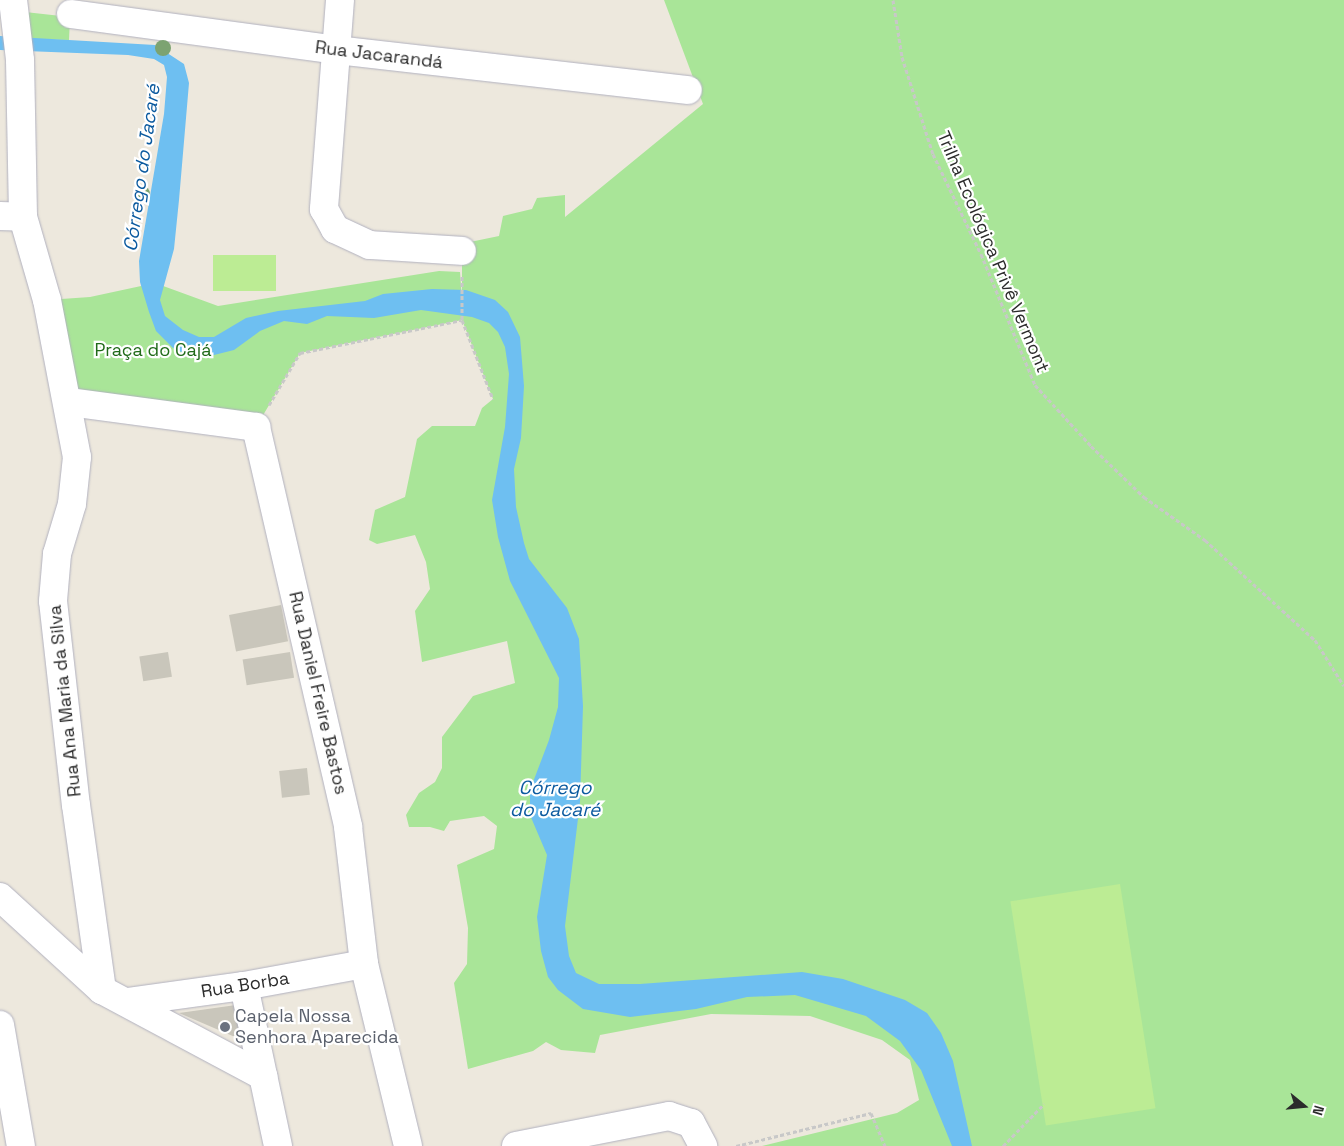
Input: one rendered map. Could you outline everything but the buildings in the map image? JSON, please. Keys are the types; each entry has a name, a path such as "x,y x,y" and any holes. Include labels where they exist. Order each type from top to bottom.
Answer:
{"street":[{"path":"340,0 324,209 335,229 370,245 462,258"},
{"name":"Rua Ana Maria da Silva","path":"9,4 20,60 12,217 47,300 69,402 77,457 72,504 57,554 53,601 76,805 102,990"},
{"name":"Rua Jacarandá","path":"71,14 336,50 688,90"},
{"path":"69,402 256,427"},
{"name":"Rua Daniel Freire Bastos","path":"256,427 348,827 364,964 408,1146"},
{"path":"0,897 102,990 263,1076"},
{"name":"Rua Borba","path":"126,1002 244,986 364,964"},
{"path":"244,986 278,1146"},
{"path":"0,1025 21,1146"},
{"path":"516,1146 670,1116 691,1124 703,1146"}],"path":[{"name":"Trilha Ecológica Privê Vermont","path":"893,0 902,57 933,154 981,254 1035,385 1091,446 1144,498 1206,540 1315,640 1344,686"},
{"path":"462,258 462,320 493,399"},
{"path":"256,427 300,354 462,320"},
{"path":"1003,1146 1044,1104"},
{"path":"736,1146 871,1113 885,1146"}],"green space":[{"name":"Praça do Cajá","path":"664,0 1344,0 1344,1146 762,1146 897,1113 919,1100 910,1060 882,1040 810,1016 711,1014 600,1035 595,1053 561,1050 546,1042 533,1051 468,1069 454,983 467,964 468,928 457,865 494,849 497,826 484,816 450,821 444,831 430,827 409,827 406,815 419,793 435,782 442,768 442,737 473,696 515,683 507,641 422,662 415,611 430,589 426,562 415,535 377,544 369,540 375,510 405,497 417,439 432,426 475,426 482,408 493,399 462,320 300,353 256,427 69,402 47,300 90,297 155,283 218,306 439,271 460,272 462,300 462,257 470,242 499,236 503,216 532,209 537,198 565,195 565,217 703,104"},
{"path":"16,11 70,17 69,40 18,39"},
{"path":"213,255 276,255 276,291 213,291"},
{"path":"1120,884 1156,1108 1046,1126 1010,901"}],"water":[{"name":"Córrego do Jacaré","path":"0,36 155,45 184,64 189,83 179,200 174,249 160,300 165,316 183,330 199,337 214,337 246,318 278,311 365,301 383,294 432,289 466,290 495,300 508,312 520,337 524,386 521,438 514,469 516,507 529,559 567,608 579,639 583,706 580,802 565,926 569,956 576,973 599,984 640,984 802,972 843,979 905,1000 927,1013 941,1033 953,1061 972,1146 952,1146 921,1070 900,1041 866,1016 795,995 747,997 696,1009 630,1017 583,1009 558,990 548,977 541,951 537,917 547,855 530,815 530,790 549,740 558,707 559,678 510,581 498,537 492,500 505,427 509,374 505,347 498,332 489,323 472,317 421,310 374,318 327,316 307,324 284,321 260,331 234,350 210,356 190,356 173,348 156,331 140,282 139,261 164,114 167,77 164,65 154,59 128,55 0,50"}],"place":[{"name":"Capela Nossa Senhora Aparecida","path":"225,1027"}]}
